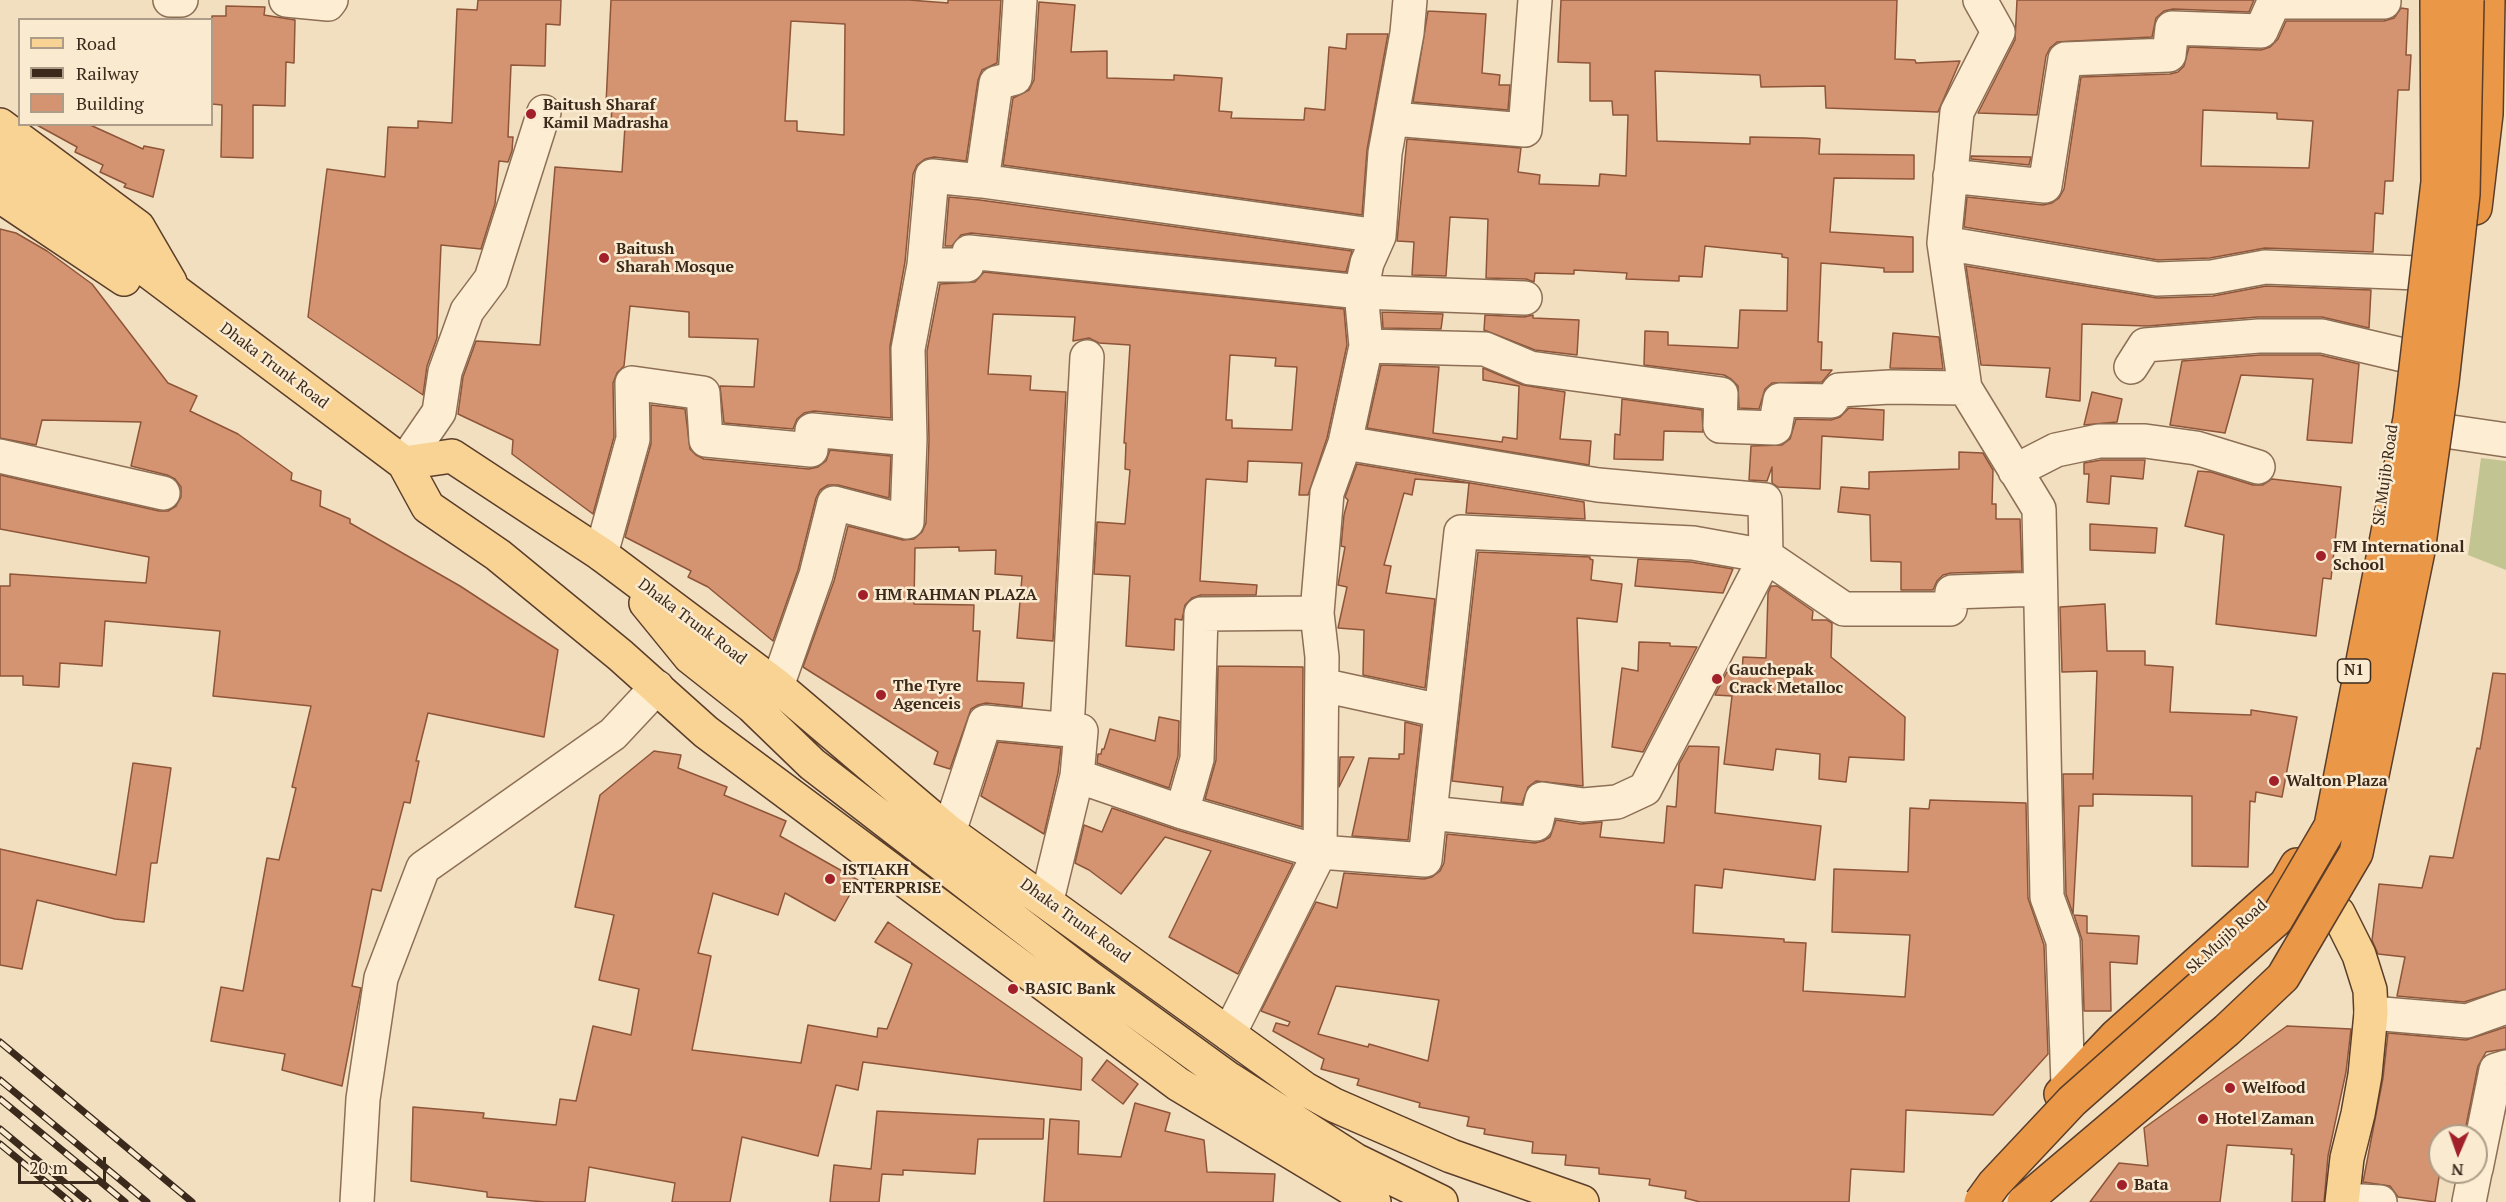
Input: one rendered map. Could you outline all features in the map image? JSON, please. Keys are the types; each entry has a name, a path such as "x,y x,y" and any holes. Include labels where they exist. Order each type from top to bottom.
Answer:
{"highway":[{"name":"Sk.Mujib Road","path":"1968,1202 2068,1086 2116,1036 2286,884 2321,824 2365,619 2403,355 2418,273 2435,108 2437,0"},
{"path":"1981,1202 1994,1184 2072,1101 2276,920 2331,826 2410,419 2438,182 2437,0"},
{"path":"2024,1202 2227,1030 2283,977 2356,853 2418,551 2442,382 2463,194 2467,0"},
{"path":"2029,1202 2083,1139 2344,899 2374,836 2445,431 2496,115 2488,0"},
{"path":"2302,857 2344,899"}],"main road":[{"path":"0,125 138,227 177,294"},
{"name":"Dhaka Trunk Road","path":"0,160 404,463 452,456 607,559 777,686 950,832 1047,900 1305,1089 1334,1105 1451,1156 1582,1202"},
{"path":"0,196 133,285 177,294"},
{"path":"404,463 428,507 498,555 620,655 706,732 1178,1084 1374,1202"},
{"name":"Dhaka Trunk Road","path":"607,559 690,657 752,706 823,773"},
{"name":"Dhaka Trunk Road","path":"620,655 717,700 823,773 1087,976 1229,1079 1355,1160 1441,1202"},
{"path":"2343,1201 2346,1158 2365,1076 2371,1013 2370,990 2344,899"}],"street":[{"path":"170,0 181,2 182,0"},
{"path":"286,0 328,4 331,0"},
{"path":"982,182 996,83 1015,78 1020,0"},
{"path":"1229,1034 1320,852 1323,657 1317,613 1327,493 1345,443 1366,346 1361,292 1367,263 1379,236 1385,153 1393,119 1410,0"},
{"path":"1393,119 1525,130 1535,0"},
{"path":"1980,0 1998,32 1957,112 1944,243 1965,388 2038,509 2047,897 2063,941 2068,1086"},
{"path":"1950,176 2045,186 2065,59 2169,55 2172,28 2261,31 2274,2 2384,2"},
{"path":"404,463 439,412 445,372 467,311 491,279 544,112"},
{"path":"777,686 816,575 834,503 907,522 910,440 908,349 924,265 932,176 1379,236"},
{"path":"1944,243 2157,279 2212,277 2265,267 2418,273"},
{"path":"924,265 967,265 969,252 1361,292 1525,298"},
{"path":"2131,367 2145,345 2259,336 2322,336 2403,355"},
{"path":"1366,346 1485,349 1530,368 1721,394 1720,426 1775,428 1780,400 1831,401 1839,390 1890,387 1965,388"},
{"path":"1067,730 1088,357"},
{"path":"607,559 633,439 632,383 703,393 706,440 811,450 812,430 910,440"},
{"path":"2445,431 2506,440"},
{"path":"2015,471 2056,450 2099,441 2145,441 2196,448 2258,467"},
{"path":"1345,443 1598,485 1765,500 1766,556 1645,789 1617,802 1583,805 1542,799 1536,824 1430,813"},
{"path":"0,456 163,493"},
{"path":"1077,776 1182,812 1320,852 1425,860 1461,532 1693,543 1766,556 1844,609 1950,609 1952,592 2040,589"},
{"path":"1182,812 1197,759 1201,614 1317,613"},
{"path":"1322,685 1441,711"},
{"path":"357,1202 363,1099 381,978 423,868 613,734 657,687"},
{"path":"950,832 986,722 1081,731 1077,776 1047,900"},
{"path":"2371,1013 2467,1021 2506,1007"},
{"path":"2485,1124 2496,1070 2506,1067"},
{"path":"2469,1202 2473,1184"},
{"path":"2343,1201 2380,1202"}],"green space":[{"path":"2481,458 2506,461 2506,570 2468,555"}],"building":[{"path":"478,0 561,0 560,25 546,24 545,66 511,65 508,137 513,137 512,151 508,162 499,161 495,204 481,249 441,245 437,338 427,366 423,395 308,317 327,169 385,177 388,127 418,128 418,121 452,123 457,9 477,10"},
{"path":"611,0 909,0 948,3 948,0 1001,0 997,63 982,70 978,80 966,161 934,157 925,159 917,165 913,174 905,262 890,346 891,418 814,411 804,413 797,419 793,429 724,423 720,386 754,387 758,339 689,337 689,312 630,306 624,366 617,373 613,383 614,437 593,514 512,454 513,440 458,414 463,377 476,341 540,345 555,167 622,172 625,126 611,125 612,104 606,104","holes":["791,21 845,24 844,135 797,131 797,121 785,121"]},
{"path":"1561,0 1897,0 1895,59 1915,60 1916,63 1960,61 1938,112 1826,108 1825,86 1761,87 1760,75 1655,71 1657,141 1750,144 1750,137 1805,138 1820,139 1819,154 1914,155 1914,179 1834,178 1830,232 1913,237 1913,272 1884,272 1884,268 1821,263 1818,342 1822,342 1821,370 1832,370 1822,382 1772,383 1765,389 1759,409 1739,408 1738,386 1724,375 1644,365 1645,331 1668,332 1668,345 1738,348 1740,310 1787,311 1788,258 1782,257 1782,254 1705,246 1702,277 1679,276 1679,281 1626,279 1627,273 1574,270 1574,274 1535,273 1534,282 1526,279 1486,278 1488,219 1450,217 1446,276 1412,275 1414,242 1397,241 1407,139 1521,148 1518,172 1540,175 1539,184 1599,186 1600,174 1626,176 1628,115 1613,115 1612,101 1590,101 1590,63 1558,62"},
{"path":"2017,0 2254,0 2249,12 2173,9 2164,11 2156,18 2152,37 2057,42 2046,56 2037,115 1978,113 2015,40"},
{"path":"1039,2 1075,5 1071,52 1107,51 1107,78 1174,80 1174,75 1222,78 1219,111 1232,112 1231,118 1304,120 1305,108 1325,110 1329,47 1346,49 1347,34 1388,34 1367,150 1362,215 1003,165 1013,98 1029,90 1034,80"},
{"path":"226,6 265,7 264,15 295,20 294,63 286,62 285,106 253,105 253,158 221,157 222,105 213,104 212,16 226,16"},
{"path":"2401,8 2408,9 2406,55 2411,55 2409,90 2398,90 2393,181 2385,181 2383,214 2375,213 2373,252 2265,248 2210,258 2158,260 1964,227 1967,197 2043,205 2059,198 2064,189 2081,77 2178,72 2184,66 2189,47 2261,50 2270,47 2278,39 2286,21 2384,21 2394,18","holes":["2203,110 2277,113 2277,119 2313,121 2309,168 2201,166"]},
{"path":"1428,11 1486,14 1482,73 1500,75 1499,85 1510,85 1508,110 1413,102"},
{"path":"39,126 92,126 143,149 144,146 164,150 153,197 124,187 126,184 100,172 103,165 75,152 77,147"},
{"path":"1971,156 2031,157 2029,165 1971,159"},
{"path":"949,197 1352,251 1346,272 971,233 961,235 952,246 945,246"},
{"path":"0,229 16,233 47,251 92,284 168,383 197,396 190,411 238,434 292,473 291,480 321,491 320,506 350,519 350,523 460,586 558,650 544,737 428,713 416,761 419,761 410,803 404,802 381,891 372,889 352,986 361,988 342,1086 282,1070 285,1054 211,1041 221,987 243,991 267,858 279,860 296,788 292,787 311,706 213,696 220,631 105,621 102,666 60,663 59,687 23,685 23,676 0,676 0,586 10,586 10,574 146,583 149,557 0,529 0,475 159,511 168,511 176,506 181,497 181,487 175,479 167,475 131,466 141,422 42,420 36,445 0,438"},
{"path":"1966,266 2157,298 2213,296 2266,286 2371,290 2369,328 2322,317 2258,317 2148,326 2082,324 2080,401 2046,397 2050,368 1981,365"},
{"path":"984,272 1344,309 1347,345 1327,438 1308,495 1299,495 1302,463 1248,461 1247,482 1206,479 1200,581 1257,585 1256,595 1201,595 1192,598 1185,605 1182,620 1175,619 1174,650 1126,646 1130,576 1094,574 1097,522 1125,524 1130,470 1125,469 1126,443 1124,443 1130,345 1099,343 1089,338 1073,341 1075,317 993,314 988,374 1031,376 1030,390 1066,392 1053,641 1017,638 1022,576 995,574 996,550 959,551 959,547 915,548 914,604 974,605 973,631 980,631 977,681 1024,683 1022,707 986,703 971,709 950,769 934,764 938,752 803,667 834,581 848,526 903,540 914,539 922,532 926,523 929,440 927,351 940,284 975,282","holes":["1230,355 1276,358 1275,366 1297,367 1292,430 1232,428 1232,420 1226,420"]},
{"path":"1382,312 1443,314 1441,329 1383,328"},
{"path":"1485,315 1524,317 1533,315 1533,318 1579,320 1577,355 1535,350 1484,330"},
{"path":"1893,333 1939,337 1943,369 1890,368"},
{"path":"2260,355 2320,355 2359,364 2352,443 2307,440 2313,379 2241,375 2225,433 2170,425 2182,361"},
{"path":"1381,365 1439,367 1433,433 1502,442 1503,437 1517,439 1519,386 1483,380 1483,368 1523,385 1565,392 1560,439 1591,441 1589,465 1367,428"},
{"path":"2092,392 2122,399 2117,422 2084,425"},
{"path":"1622,399 1702,410 1703,432 1664,431 1663,460 1614,459 1615,434 1620,435"},
{"path":"651,405 685,409 690,449 704,459 809,469 818,467 826,461 830,450 891,456 889,498 838,485 828,485 820,490 798,570 773,641 708,587 688,577 691,571 625,537 651,444"},
{"path":"1849,408 1884,410 1883,440 1822,436 1820,489 1778,487 1772,483 1772,467 1767,481 1749,480 1751,446 1782,445 1790,439 1796,419 1831,420 1840,417"},
{"path":"1959,452 1983,453 1993,470 1992,504 1996,504 1996,519 2020,519 2022,571 1951,573 1943,575 1933,590 1901,590 1901,562 1871,561 1870,515 1838,512 1841,487 1869,489 1869,472 1959,469"},
{"path":"2101,460 2145,460 2143,479 2111,476 2109,504 2087,502 2089,474 2084,474 2084,463"},
{"path":"1357,464 1584,502 1585,519 1466,513 1469,483 1415,479 1412,495 1404,493 1384,565 1391,566 1386,593 1435,599 1425,688 1363,675 1364,630 1338,628 1347,587 1338,585 1345,547 1341,546 1348,500 1345,497"},
{"path":"2198,471 2211,472 2253,485 2263,485 2272,479 2341,487 2331,579 2323,578 2316,636 2216,624 2224,535 2185,526"},
{"path":"2090,524 2157,528 2155,553 2090,550"},
{"path":"1478,552 1590,557 1593,560 1591,580 1622,584 1617,622 1577,618 1583,786 1536,781 1528,787 1522,804 1501,802 1503,787 1452,781"},
{"path":"1638,559 1691,562 1733,569 1723,593 1635,586"},
{"path":"1771,586 1777,586 1813,611 1812,620 1827,620 1832,623 1831,657 1905,717 1904,760 1849,757 1846,782 1819,779 1820,754 1776,749 1773,770 1724,764 1732,696 1715,695 1727,672 1742,673 1743,657 1766,658 1768,593"},
{"path":"2105,604 2107,651 2145,651 2145,665 2173,667 2170,712 2251,715 2251,710 2297,717 2282,797 2256,792 2255,802 2250,801 2248,867 2192,866 2192,796 2093,794 2093,806 2079,806 2073,914 2066,894 2063,774 2093,774 2093,779 2097,671 2062,672 2060,607"},
{"path":"1639,642 1697,647 1643,752 1612,747 1622,668 1638,671"},
{"path":"1218,666 1303,667 1302,827 1205,799 1216,760"},
{"path":"2493,673 2506,674 2506,989 2464,1002 2397,996 2405,957 2378,954 2372,940 2379,884 2422,888 2430,856 2453,858 2477,748 2480,749"},
{"path":"1159,717 1179,721 1178,756 1169,788 1097,763 1098,754 1101,754 1104,749 1110,729 1155,741"},
{"path":"1405,722 1421,726 1408,840 1352,836 1369,758 1399,759 1399,754 1404,754"},
{"path":"998,742 1061,748 1058,773 1044,834 981,796"},
{"path":"1689,746 1719,747 1715,813 1821,826 1815,880 1724,869 1722,888 1695,885 1693,933 1784,939 1784,942 1806,943 1803,991 1905,997 1910,935 1832,932 1834,869 1908,872 1910,808 1929,809 1930,800 2026,803 2028,898 2044,945 2048,1054 1993,1115 1906,1110 1904,1172 1851,1169 1849,1202 1700,1202 1685,1198 1686,1191 1649,1185 1650,1179 1599,1174 1599,1168 1565,1165 1566,1155 1532,1153 1533,1142 1484,1134 1485,1129 1467,1126 1469,1117 1419,1107 1420,1103 1357,1085 1359,1079 1321,1069 1324,1059 1273,1031 1276,1023 1288,1026 1290,1022 1261,1011 1316,902 1337,908 1344,873 1424,879 1432,877 1440,871 1444,863 1447,834 1535,843 1550,837 1556,820 1581,824 1602,822 1600,837 1664,843 1667,806 1676,807 1679,764","holes":["1336,986 1439,1000 1428,1061 1369,1044 1368,1047 1318,1034"]},
{"path":"654,751 681,755 678,768 727,787 724,795 786,821 780,836 858,880 835,921 785,893 778,915 713,893 698,953 711,956 692,1050 801,1063 808,1025 877,1037 878,1028 887,1029 912,964 875,942 888,922 1082,1058 1081,1090 863,1062 858,1090 836,1085 818,1156 742,1137 730,1202 672,1202 675,1183 589,1167 585,1202 545,1202 487,1197 487,1192 411,1181 413,1107 484,1113 483,1118 556,1125 560,1099 576,1101 593,1026 631,1035 639,989 599,980 614,915 575,907 600,795"},
{"path":"1340,757 1354,757 1339,787"},
{"path":"133,763 171,768 157,863 151,863 144,922 115,919 37,900 22,969 0,965 0,849 116,875"},
{"path":"1112,808 1177,830 1293,864 1238,974 1169,937 1211,851 1165,837 1121,894 1089,870 1075,863 1084,825 1102,832"},
{"path":"2074,915 2087,916 2087,933 2139,936 2137,964 2110,962 2111,1011 2084,1011 2082,940"},
{"path":"2287,1026 2351,1029 2346,1072 2328,1156 2324,1202 2292,1202 2294,1155 2291,1154 2292,1149 2227,1145 2220,1202 2090,1202 2119,1163 2148,1166 2144,1128"},
{"path":"2506,1027 2506,1049 2486,1052 2478,1066 2466,1124 2428,1124 2428,1184 2438,1184 2435,1202 2398,1197 2390,1186 2363,1182 2383,1078 2388,1033 2466,1040"},
{"path":"1107,1060 1138,1084 1123,1104 1092,1080"},
{"path":"1135,1103 1170,1113 1165,1131 1204,1140 1207,1172 1275,1174 1273,1202 1044,1202 1050,1119 1079,1121 1078,1154 1121,1157"},
{"path":"877,1111 1044,1119 1043,1139 978,1139 975,1174 903,1170 903,1175 882,1174 879,1202 830,1202 834,1165 871,1169"}],"railway":[{"path":"0,1042 192,1202"},
{"path":"0,1080 147,1202"},
{"path":"0,1099 125,1202"},
{"path":"0,1129 88,1202"},
{"path":"0,1144 70,1202"}],"place":[{"name":"Baitush Sharaf Kamil Madrasha","path":"531,114"},
{"name":"Baitush Sharah Mosque","path":"604,258"},
{"name":"FM International School","path":"2321,556"},
{"name":"HM RAHMAN PLAZA","path":"863,595"},
{"name":"Gauchepak Crack Metalloc","path":"1717,679"},
{"name":"The Tyre Agenceis","path":"881,695"},
{"name":"Walton Plaza","path":"2274,781"},
{"name":"ISTIAKH ENTERPRISE","path":"830,879"},
{"name":"BASIC Bank","path":"1013,989"},
{"name":"Welfood","path":"2230,1088"},
{"name":"Hotel Zaman","path":"2203,1119"},
{"name":"Bata","path":"2122,1185"}]}
